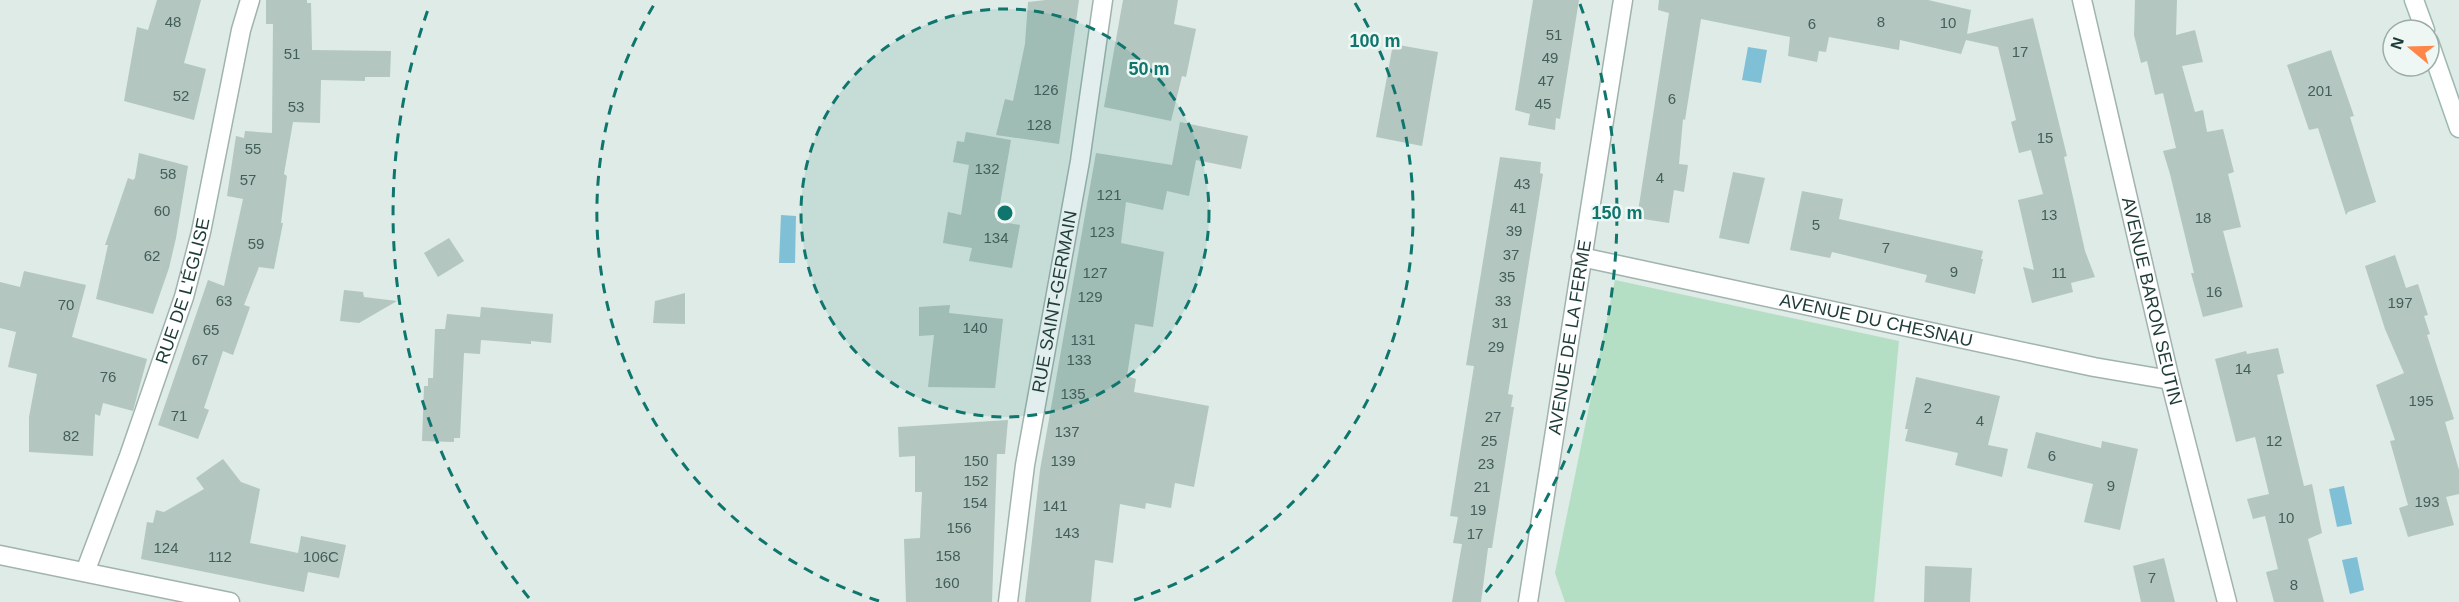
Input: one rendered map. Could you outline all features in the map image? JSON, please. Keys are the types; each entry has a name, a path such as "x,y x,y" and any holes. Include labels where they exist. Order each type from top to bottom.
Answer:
{"street":[{"name":"RUE DE L'ÉGLISE","path":"85,572 129,456 184,297 201,232 241,30 250,0"},
{"name":"RUE SAINT-GERMAIN","path":"1008,602 1027,454 1080,161 1103,0"},
{"name":"AVENUE DE LA FERME","path":"1528,602 1623,0"},
{"name":"AVENUE BARON SEUTIN","path":"2082,0 2170,380 2227,602"},
{"path":"2414,0 2421,18"},
{"path":"2441,77 2459,129"},
{"name":"AVENUE DU CHESNAU","path":"1581,258 2094,367 2170,380"},
{"path":"0,555 230,602"}],"green space":[{"path":"1615,280 1899,341 1874,602 1565,602 1555,573"}],"water":[{"path":"1748,47 1767,50 1761,83 1742,80"},
{"path":"781,215 796,216 795,263 779,263"},
{"path":"2344,486 2352,524 2337,527 2329,489"},
{"path":"2357,557 2364,590 2350,594 2342,560"}],"building":[{"path":"157,0 201,0 184,63 206,69 194,120 124,101 137,27 148,30"},
{"path":"266,0 307,0 307,3 311,3 312,50 391,51 390,77 365,77 365,81 321,80 320,123 293,122 284,174 287,176 281,223 283,223 274,269 259,267 244,305 250,307 233,355 223,351 204,408 209,410 198,439 158,425 208,280 224,286 243,199 227,196 236,136 244,138 245,131 272,133 273,24 266,24"},
{"path":"1079,0 1059,144 996,135 1005,99 1013,101 1025,44 1028,2"},
{"path":"1123,0 1178,0 1174,24 1196,29 1186,77 1182,76 1171,121 1104,107"},
{"path":"1533,0 1579,0 1560,119 1556,118 1555,130 1528,125 1530,114 1515,110"},
{"path":"1659,0 1928,0 1971,10 1967,34 2033,18 2067,156 2064,157 2085,251 2095,277 2071,283 2073,292 2032,303 2023,267 2034,270 2018,200 2043,194 2031,150 2019,153 2011,122 2016,120 1998,47 1966,40 1961,54 1900,40 1899,50 1829,37 1826,52 1819,51 1817,62 1788,56 1790,37 1701,19 1685,120 1683,119 1679,164 1688,165 1684,192 1674,190 1669,223 1637,218 1669,13 1658,10"},
{"path":"2135,0 2177,0 2176,35 2195,30 2203,62 2182,66 2195,112 2203,110 2207,132 2223,129 2234,172 2228,174 2241,227 2223,231 2243,307 2203,317 2163,151 2176,148 2163,93 2155,95 2147,61 2141,63 2134,35"},
{"path":"1393,44 1438,52 1422,146 1376,137"},
{"path":"2331,50 2354,116 2350,117 2376,202 2348,212 2346,215 2318,128 2309,130 2287,65"},
{"path":"1180,122 1248,136 1241,169 1196,160 1189,196 1167,191 1163,210 1126,202 1121,243 1164,252 1153,327 1135,324 1127,376 1136,379 1134,392 1209,406 1194,487 1175,483 1171,508 1146,503 1145,509 1120,504 1113,563 1095,560 1091,602 1025,602 1040,470 1096,153 1172,165"},
{"path":"966,132 1011,140 997,221 1020,225 1012,268 969,261 972,248 943,243 948,212 961,215 969,165 953,162 957,141 964,142"},
{"path":"139,153 188,166 169,268 153,314 96,299 108,245 105,245 128,178 133,180 135,178"},
{"path":"1500,157 1541,162 1540,173 1543,174 1508,394 1513,395 1511,407 1514,407 1492,548 1488,548 1481,602 1452,602 1462,544 1453,543 1458,517 1450,516 1474,366 1466,365"},
{"path":"1733,172 1765,178 1749,244 1719,238"},
{"path":"1802,191 1843,199 1839,219 1983,251 1975,294 1925,282 1927,275 1832,252 1830,258 1790,250"},
{"path":"449,238 464,261 438,277 424,253"},
{"path":"2395,255 2406,288 2418,284 2428,315 2424,316 2430,334 2427,335 2454,419 2445,422 2459,470 2459,494 2446,497 2454,525 2408,537 2399,508 2408,505 2390,441 2395,440 2376,385 2404,373 2385,329 2365,266"},
{"path":"24,271 86,285 72,337 147,359 133,411 103,403 100,416 95,414 93,456 29,452 29,417 37,374 8,367 16,332 0,328 0,282 20,287"},
{"path":"344,290 363,292 364,297 397,301 359,323 340,321"},
{"path":"685,293 685,324 653,323 655,301"},
{"path":"950,305 949,313 1003,319 995,388 928,387 934,335 919,336 919,307"},
{"path":"481,307 553,314 551,343 531,341 531,344 481,340 480,354 464,353 460,438 454,438 454,442 422,441 424,386 428,386 428,378 433,378 435,329 445,329 447,314 480,317"},
{"path":"2278,348 2284,373 2277,375 2304,486 2312,484 2322,533 2308,539 2324,602 2274,602 2266,572 2278,569 2265,516 2253,519 2247,499 2269,494 2255,437 2236,442 2215,359 2246,351 2247,354"},
{"path":"1916,377 2000,396 1988,445 2008,449 2002,477 1955,465 1958,453 1905,441 1908,429 1905,429"},
{"path":"1008,420 1005,454 997,454 992,602 906,602 904,539 920,538 922,492 915,492 915,456 899,457 898,427"},
{"path":"2036,432 2101,448 2102,441 2138,449 2120,530 2084,522 2093,484 2027,468"},
{"path":"223,459 241,482 260,489 250,543 298,553 301,536 346,545 339,578 308,572 304,592 141,559 147,522 153,523 156,510 164,512 204,489 196,478"},
{"path":"2164,558 2175,602 2141,602 2133,566"},
{"path":"1925,566 1972,568 1970,602 1924,602"}]}
